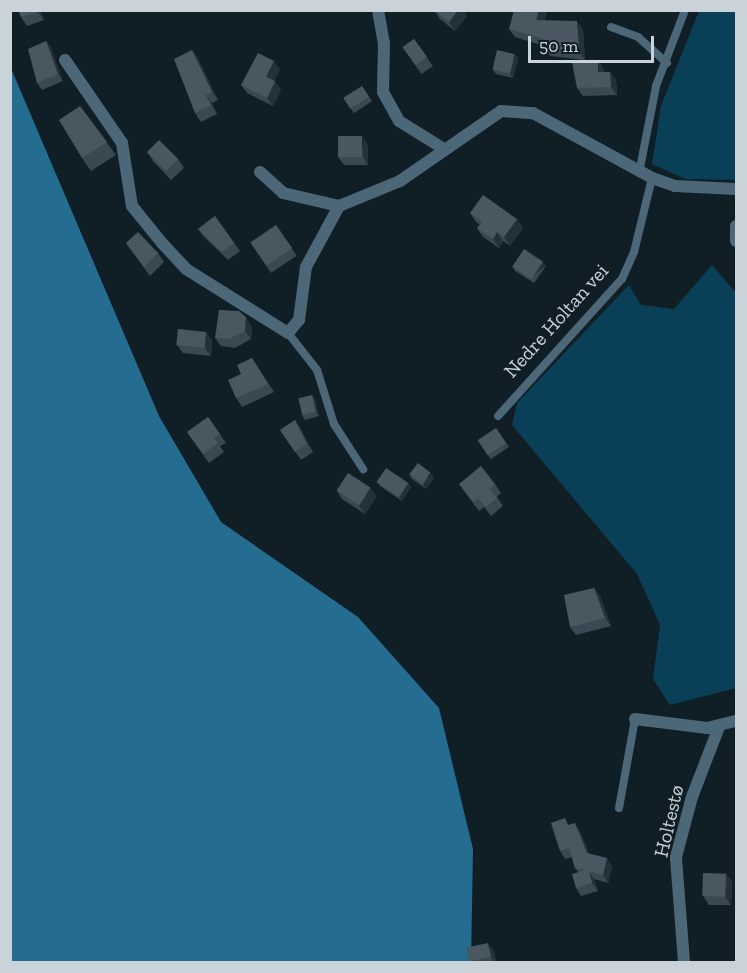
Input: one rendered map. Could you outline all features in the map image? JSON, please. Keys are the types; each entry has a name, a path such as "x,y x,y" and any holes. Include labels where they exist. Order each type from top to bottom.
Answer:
{"street":[{"path":"378,10 384,43 383,92 399,121 444,149"},
{"path":"65,60 122,143 132,206 162,243 186,269 288,333 299,320 306,267 339,206"},
{"path":"260,172 283,193 339,206 400,181 501,111 521,110 652,178 675,186 736,189"},
{"path":"736,226 736,241"},
{"path":"635,719 719,728 736,721"},
{"name":"Holtestø","path":"684,963 676,857 692,797 719,728"}],"lane":[{"path":"639,173 656,86 667,63 685,10"},
{"path":"611,27 638,37 667,63"},
{"name":"Nedre Holtan vei","path":"498,416 622,279 634,252 652,178"},
{"path":"288,333 312,361 334,424 363,469"},
{"path":"619,808 635,719"}],"shaded area":[{"path":"699,11 736,11 736,180 685,179 652,164 661,106"},
{"path":"10,66 159,416 221,522 358,617 439,708 473,849 471,962 11,962"},
{"path":"712,265 736,293 736,688 670,705 653,679 660,625 637,574 512,425 517,403 629,285 641,305 674,309"}],"building":[{"path":"18,10 38,10 38,12 21,17"},
{"path":"434,10 458,10 449,22"},
{"path":"514,10 539,10 536,20 577,21 579,51 544,48 544,39 509,29"},
{"path":"414,39 427,57 416,65 403,47"},
{"path":"46,41 58,74 37,83 28,49"},
{"path":"192,50 212,92 206,95 211,105 195,113 174,59"},
{"path":"497,50 515,54 510,74 493,69"},
{"path":"258,53 274,61 266,77 275,81 267,98 241,85"},
{"path":"598,61 598,72 610,72 611,87 577,88 572,62"},
{"path":"362,86 369,97 350,109 343,98"},
{"path":"80,106 107,142 82,158 59,120"},
{"path":"338,136 362,136 362,157 338,157"},
{"path":"159,140 178,159 166,171 147,152"},
{"path":"483,195 517,219 504,237 497,232 493,239 477,228 482,222 470,213"},
{"path":"215,216 234,243 222,252 198,229"},
{"path":"276,225 292,248 267,266 251,243"},
{"path":"138,232 158,253 144,267 126,243"},
{"path":"524,249 543,262 531,279 512,266"},
{"path":"219,310 239,311 246,317 245,331 229,339 215,338"},
{"path":"178,329 206,332 204,348 176,345"},
{"path":"252,358 268,384 236,398 228,380 241,374 237,365"},
{"path":"312,395 316,412 302,415 298,398"},
{"path":"208,417 220,434 214,438 218,443 203,454 187,432"},
{"path":"295,420 307,444 295,452 280,430"},
{"path":"496,428 506,443 488,455 478,440"},
{"path":"418,463 431,473 422,484 409,474"},
{"path":"481,466 495,484 490,489 497,498 486,507 478,498 473,502 459,484"},
{"path":"386,468 408,483 399,497 376,482"},
{"path":"348,473 371,488 359,505 337,491"},
{"path":"594,588 605,618 570,627 564,595"},
{"path":"565,818 568,825 575,823 587,853 607,858 603,875 589,871 592,883 576,888 572,874 585,870 575,868 569,848 560,851 551,823"},
{"path":"703,873 726,874 725,897 702,896"},
{"path":"488,943 491,957 469,961 466,948"}]}
